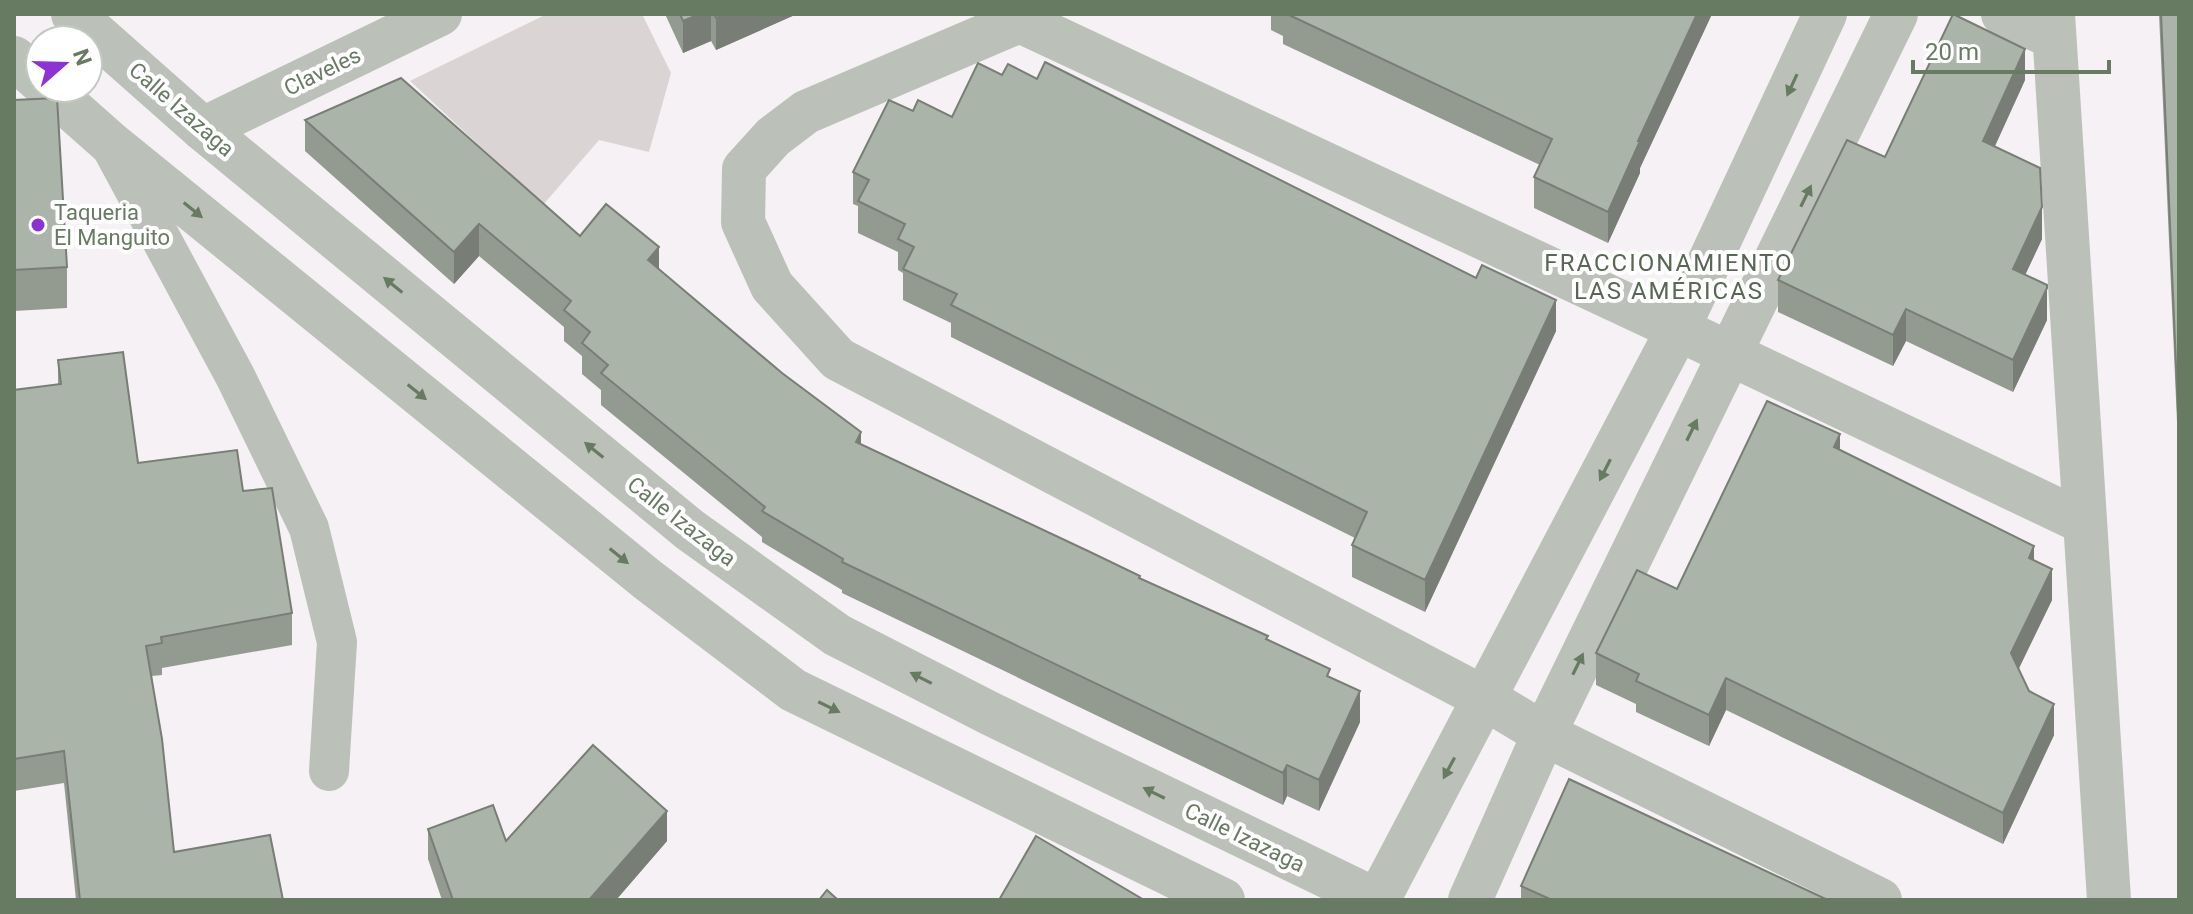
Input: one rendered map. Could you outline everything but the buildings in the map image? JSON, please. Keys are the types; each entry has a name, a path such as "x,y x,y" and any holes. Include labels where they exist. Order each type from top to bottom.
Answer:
{"street":[{"name":"Calle Izazaga","path":"73,14 203,129 690,530 837,635 991,714 1377,900"},
{"name":"Claveles","path":"203,129 440,14"},
{"path":"1377,900 1486,699 1678,329 1825,14"},
{"path":"1470,900 1544,734 1896,14"},
{"path":"2003,14 2053,26 2109,900"},
{"path":"1880,900 1544,734 1486,699 838,359 772,286 743,222 744,169 773,137 806,112 1028,17 2085,523"},
{"path":"66,104 648,580 793,690 1223,900"}],"lane":[{"path":"109,142 235,376 309,528 337,642 329,771"}],"shaded area":[{"path":"547,14 642,14 671,73 649,152 599,140 543,205 410,81"}],"place":[{"name":"Taqueria El Manguito","path":"38,225"}],"district":[{"name":"FRACCIONAMIENTO LAS AMÉRICAS","path":"1669,277"}]}
